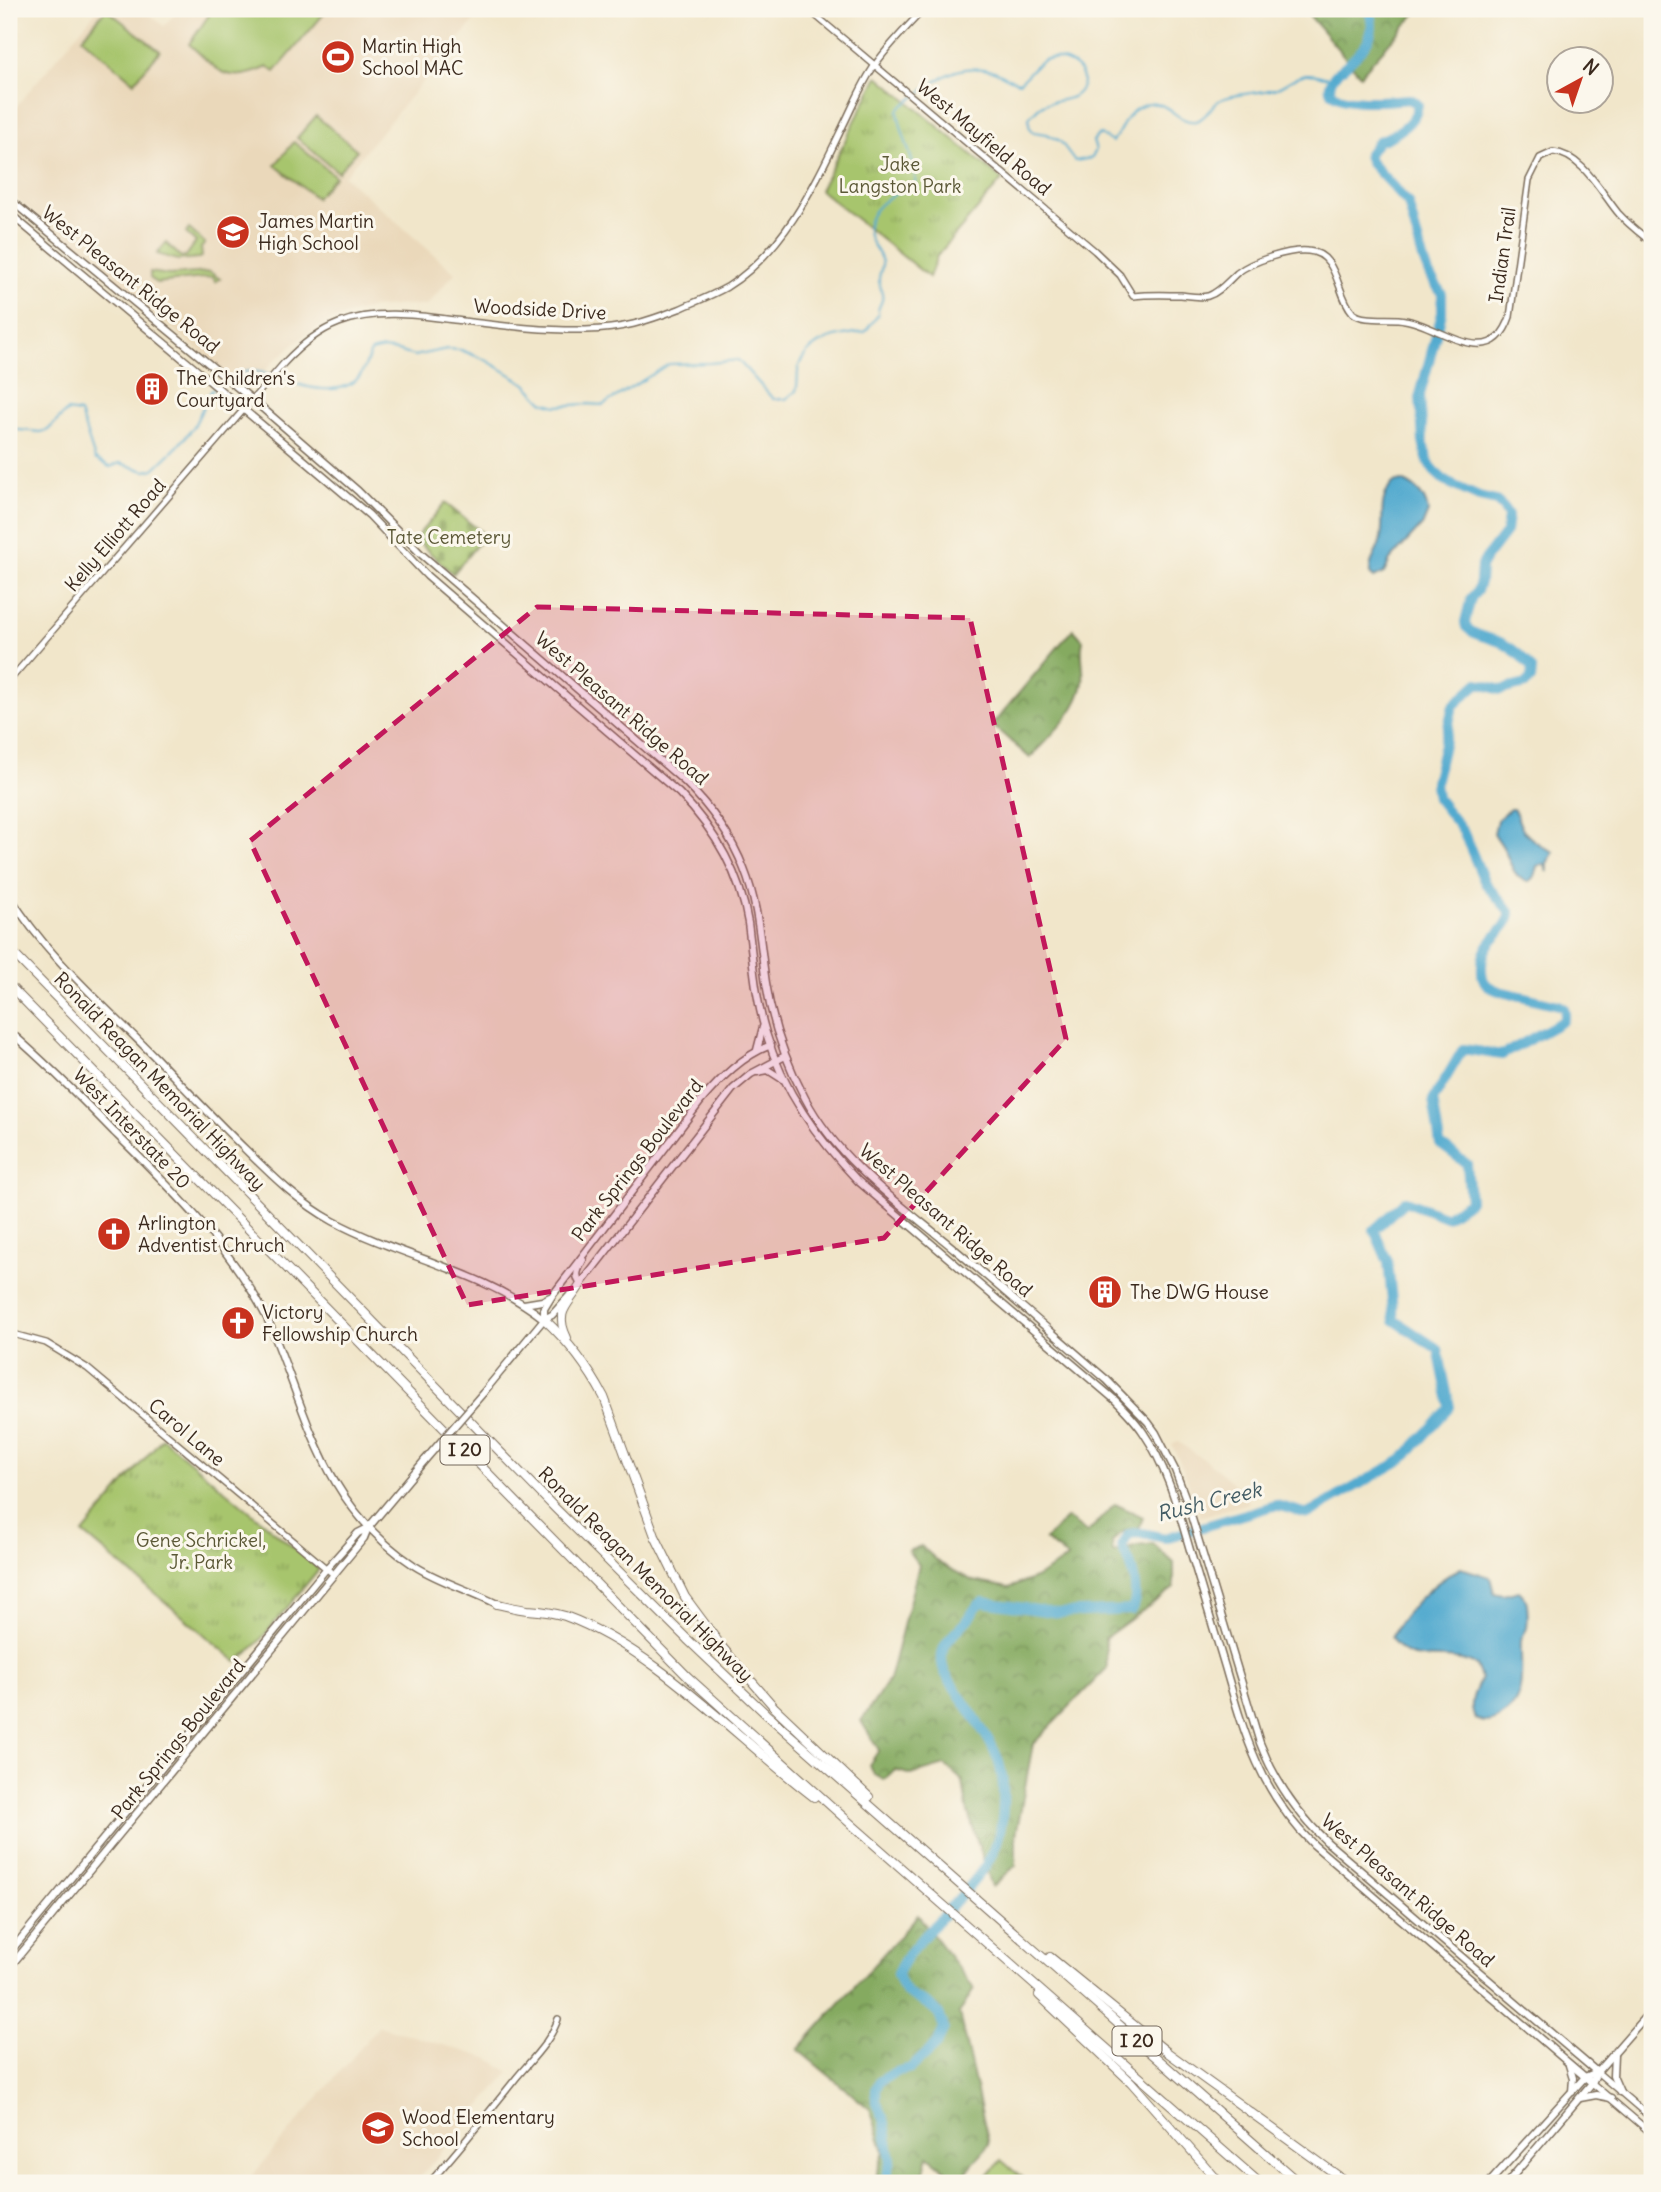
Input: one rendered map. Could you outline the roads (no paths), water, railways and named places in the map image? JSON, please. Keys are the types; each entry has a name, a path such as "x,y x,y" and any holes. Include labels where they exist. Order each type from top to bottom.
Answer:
{"highway":[{"name":"Ronald Reagan Memorial Highway","path":"9,948 545,1498 687,1639 777,1723 1299,2183"},
{"name":"Ronald Reagan Memorial Highway","path":"9,985 658,1647 851,1824 1260,2183"},
{"path":"570,1344 562,1327 562,1311 581,1284"},
{"path":"544,1319 570,1344 604,1397 655,1536 670,1569 699,1618 775,1709 851,1779 905,1835"},
{"path":"497,1604 550,1611 600,1632 703,1704 790,1779 851,1824"},
{"path":"544,1622 550,1611"},
{"path":"1004,1922 1167,2052 1348,2183"},
{"path":"1005,1961 1057,2014 1131,2082 1220,2183"}],"main road":[{"name":"West Pleasant Ridge Road","path":"9,199 237,387 358,491 421,554 703,800 719,821 744,869 759,920 766,985 780,1042 815,1114 826,1130 856,1165 1107,1379 1156,1433 1167,1452 1186,1499 1260,1743 1269,1767 1293,1806 1327,1842 1597,2072"},
{"name":"West Pleasant Ridge Road","path":"9,213 229,395 369,516 427,576 680,793 699,813 723,850 737,883 747,921 753,978 770,1045 786,1082 812,1128 833,1156 858,1181 1115,1400 1148,1439 1172,1489 1243,1728 1261,1773 1279,1806 1314,1845 1592,2083"},
{"path":"162,340 170,332"},
{"path":"9,895 32,928 58,958 218,1122 301,1200 332,1221 364,1236 486,1283 524,1304 544,1319"},
{"path":"754,1053 761,1040 764,1025"},
{"name":"West Interstate 20","path":"9,1031 72,1088 148,1165 227,1252 267,1318 331,1476 368,1528 415,1566 497,1604"},
{"name":"Park Springs Boulevard","path":"544,1319 544,1309 552,1296 701,1101 725,1074 754,1053 780,1042"},
{"name":"Park Springs Boulevard","path":"9,1968 364,1538 368,1528 544,1319 552,1315 581,1284 717,1107 749,1075 785,1056"},
{"path":"749,1075 768,1070 786,1082"},
{"path":"581,1284 577,1272 590,1246"},
{"path":"524,1304 552,1296"},
{"name":"Park Springs Boulevard","path":"9,1953 326,1569 358,1533 368,1528"},
{"path":"138,1797 146,1803"},
{"path":"77,1871 85,1877"},
{"path":"1507,2183 1652,2009"},
{"path":"1614,2053 1613,2076 1620,2092"},
{"path":"1568,2063 1573,2078 1572,2093"},
{"path":"1489,2183 1585,2077 1597,2072"},
{"path":"1580,2098 1596,2095 1611,2098"},
{"path":"1519,2151 1529,2157"}],"street":[{"name":"West Mayfield Road","path":"808,9 1095,251 1120,275 1133,296"},
{"name":"Woodside Drive","path":"244,408 284,363 317,334 339,323 368,316 406,314 524,327 584,330 619,328 645,322 706,298 748,271 780,239 823,168 875,65 923,9"},
{"name":"Indian Trail","path":"1133,296 1209,295 1243,269 1273,257 1308,251 1321,255 1327,261 1350,308 1359,317 1405,320 1468,344 1490,343 1501,336 1510,317 1529,180 1540,158 1553,152 1563,154 1582,168 1619,214 1652,243"},
{"name":"Kelly Elliott Road","path":"9,681 244,408"},
{"name":"Carol Lane","path":"9,1333 46,1343 87,1368 333,1574"},
{"path":"429,2183 466,2142 541,2047 555,2028 558,2019"},
{"name":"West Pleasant Ridge Road","path":"1597,2072 1652,2119"},
{"name":"West Pleasant Ridge Road","path":"1592,2083 1652,2134"},
{"path":"1643,2126 1652,2127"}],"water":[{"path":"1402,481 1420,493 1428,512 1423,524 1390,560 1384,573 1374,578 1370,569 1382,534 1385,497 1393,483"},
{"path":"1510,809 1515,811 1522,828 1530,837 1554,852 1547,863 1548,872 1544,864 1537,866 1534,877 1528,882 1515,873 1494,833 1497,820"},
{"path":"1461,1568 1490,1577 1494,1593 1503,1595 1519,1591 1527,1602 1527,1625 1521,1640 1519,1693 1510,1710 1491,1721 1475,1719 1473,1713 1473,1698 1481,1678 1476,1665 1454,1659 1412,1656 1401,1650 1391,1637 1421,1598 1440,1581"}],"waterway":[{"name":"Rush Creek","path":"885,2183 891,2160 884,2118 876,2101 879,2082 895,2072 911,2068 938,2043 944,2028 937,2012 925,2002 909,1995 897,1974 914,1948 984,1868 997,1843 1003,1811 998,1760 983,1730 945,1673 942,1664 943,1649 983,1602 1059,1613 1131,1610 1135,1599 1134,1579 1122,1546 1129,1534 1143,1533 1165,1538 1276,1505 1308,1514 1403,1459 1450,1407 1438,1349 1394,1320 1388,1262 1374,1230 1405,1201 1446,1217 1470,1201 1467,1164 1440,1144 1433,1100 1463,1049 1502,1055 1563,1021 1565,1014 1564,1008 1559,1005 1499,991 1484,982 1482,971 1486,950 1505,926 1510,912 1485,883 1463,831 1437,798 1435,783 1453,706 1478,683 1501,690 1526,684 1531,679 1532,669 1511,648 1474,633 1466,627 1465,622 1471,598 1480,582 1481,567 1506,532 1508,516 1496,501 1479,497 1446,482 1428,462 1423,442 1420,395 1442,313 1442,294 1423,259 1408,203 1371,163 1368,155 1378,141 1397,133 1408,123 1418,105 1409,99 1346,99 1330,89 1334,76 1367,42 1372,27 1368,9"},
{"path":"276,377 307,387 341,388 359,377 371,352 383,349 414,356 447,349 461,350 486,360 526,384 543,402 557,406 603,405 669,364 738,360 773,399 786,399 796,391 800,363 812,348 828,339 865,332 878,315 882,297 879,279 882,263 870,239 870,220 880,204 896,193 914,188 915,180 898,110 940,79 956,71 974,68 994,71 1019,82 1044,60 1059,59 1073,65 1082,76 1080,90 1069,98 1041,106 1029,118 1029,126 1033,132 1047,134 1060,141 1075,161 1092,158 1096,150 1093,141 1099,134 1112,142 1128,117 1142,106 1158,104 1182,118 1196,121 1225,98 1277,88 1306,74 1332,79"},
{"path":"230,378 250,371 271,375"},
{"path":"9,429 40,432 48,430 67,411 80,413 95,459 110,467 120,463 145,471 154,469 178,446 193,428 214,389"}],"place":[{"name":"Martin High School MAC","path":"338,57"},
{"name":"James Martin High School","path":"233,232"},
{"name":"The Children's Courtyard","path":"152,389"},
{"name":"Arlington Adventist Chruch","path":"114,1234"},
{"name":"The DWG House","path":"1105,1292"},
{"name":"Victory Fellowship Church","path":"238,1323"},
{"name":"Wood Elementary School","path":"378,2128"}],"park label":[{"name":"Jake Langston Park","path":"900,175"},
{"name":"Tate Cemetery","path":"449,537"},
{"name":"Gene Schrickel, Jr. Park","path":"201,1551"}]}
